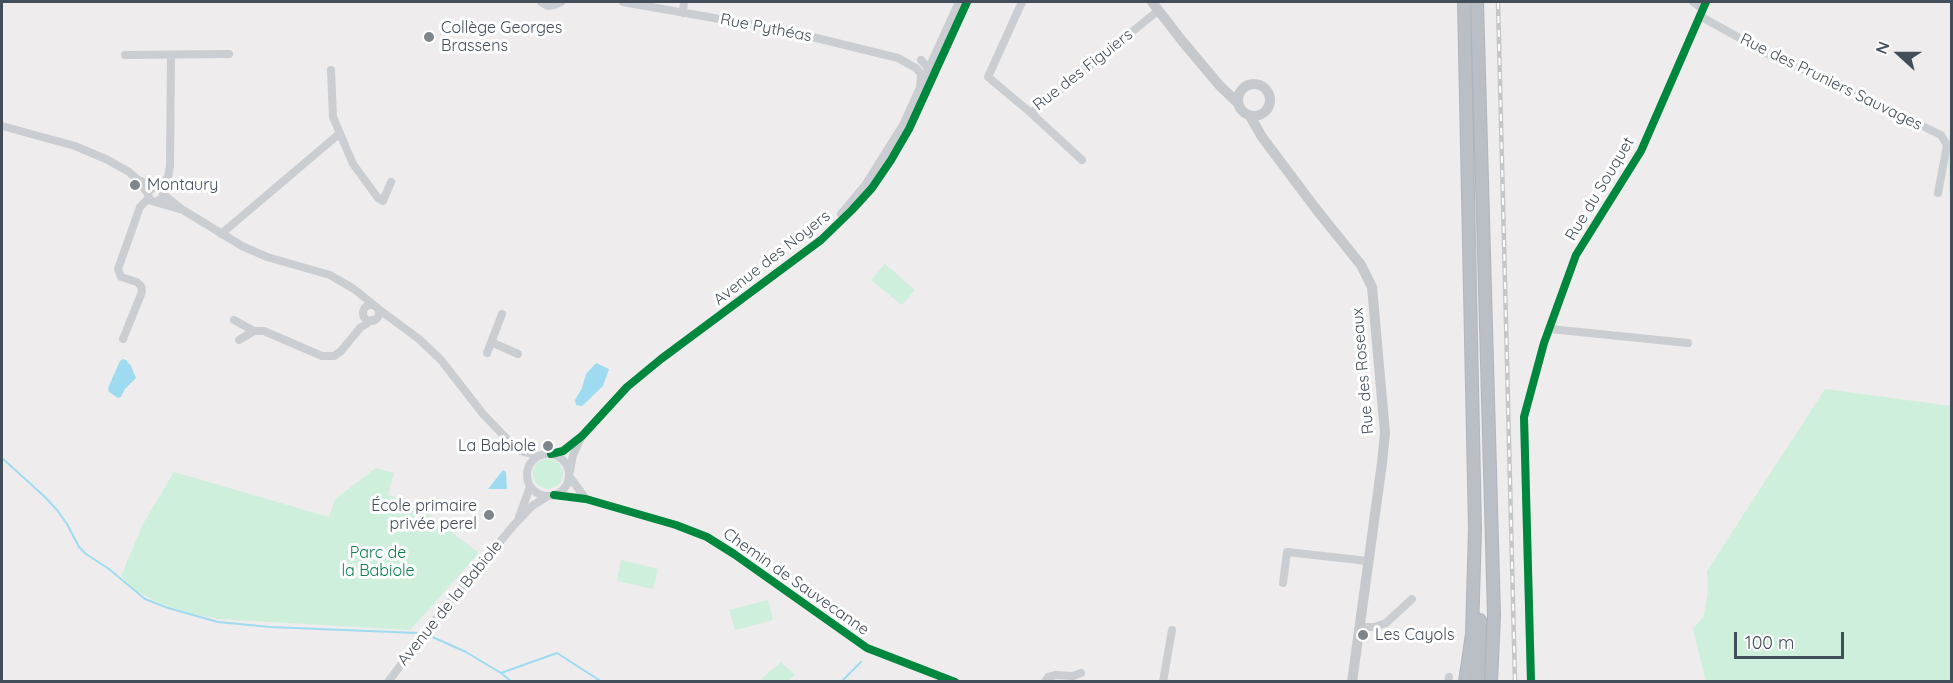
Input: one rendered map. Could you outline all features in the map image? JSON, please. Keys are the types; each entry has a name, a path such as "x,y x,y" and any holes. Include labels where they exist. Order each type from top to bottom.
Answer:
{"highway":[{"path":"1464,2 1475,529 1472,634 1465,681"},
{"path":"1476,2 1494,615 1491,681"},
{"path":"1471,316 1479,516 1478,681"},
{"path":"1490,491 1498,548 1500,608 1497,681"}],"main road":[{"path":"1155,6 1220,86 1239,97 1244,88 1255,84 1265,88 1270,103 1265,113 1255,116"},
{"name":"Rue des Roseaux","path":"1239,97 1242,111 1255,116 1258,130 1316,209 1361,265 1372,287 1385,433 1352,681"}],"street":[{"path":"541,2 548,6 561,2"},
{"name":"Rue Pythéas","path":"624,2 788,31 906,61 921,60"},
{"path":"683,13 684,2"},
{"name":"Avenue des Noyers","path":"796,259 845,210 866,184 903,125 959,2"},
{"name":"Avenue des Noyers","path":"551,454 563,451 582,436 608,407 644,373 821,240 872,188 891,160 926,96 967,2"},
{"name":"Rue des Figuiers","path":"1022,2 988,77 1031,113 1155,6"},
{"name":"Rue des Pruniers Sauvages","path":"1693,2 1779,60 1941,135 1947,145 1947,154 1938,193"},
{"name":"Rue du Souquet","path":"1531,681 1524,417 1544,343 1576,255 1641,151 1703,9"},
{"path":"926,96 931,81 929,69 921,60 937,52"},
{"path":"124,55 229,54"},
{"path":"159,190 168,177 170,166 171,56"},
{"path":"906,61 921,74 920,89"},
{"path":"331,70 333,117 353,164 378,198 383,201 391,183"},
{"path":"1031,113 1082,160"},
{"path":"2,126 75,146 108,160 129,172 151,198 183,210"},
{"path":"221,234 339,134"},
{"path":"138,180 159,190 183,210 242,246 267,257 330,275 354,289 419,339 441,360 483,414 509,441 521,450 538,456 551,454 562,459 568,468 569,475 586,499"},
{"path":"151,198 150,189 159,190"},
{"path":"123,339 142,292 137,282 121,277 118,269 140,207 151,198 162,199 159,190"},
{"path":"358,294 367,320 393,320"},
{"path":"360,328 366,306 375,307"},
{"path":"234,320 254,331 264,331 328,357 340,351 360,328 373,320 378,312 375,307"},
{"path":"486,352 502,314"},
{"path":"1550,329 1688,343"},
{"path":"239,340 254,331"},
{"path":"491,342 518,354"},
{"name":"Avenue des Noyers","path":"569,475 573,455 582,436"},
{"path":"521,450 529,465"},
{"path":"538,456 529,465 526,476 530,487 535,492 551,495 564,488 569,475"},
{"name":"Avenue de la Babiole","path":"513,526 530,487"},
{"name":"Avenue de la Babiole","path":"388,681 513,526 532,506 551,495"},
{"name":"Chemin de Sauvecanne","path":"551,495 586,499 676,525 707,537 867,648 955,681"},
{"path":"1283,583 1287,552 1368,561"},
{"path":"1359,627 1375,627 1386,623 1412,598"},
{"path":"1163,681 1172,630"},
{"path":"1045,681 1048,676 1073,676 1081,673"}],"green space":[{"path":"1951,130 1951,195 1948,143"},
{"path":"885,264 915,290 902,305 871,280"},
{"path":"1825,389 1951,406 1951,681 1706,681 1693,629 1704,616 1708,589 1707,571"},
{"path":"548,459 558,464 563,474 558,484 548,489 538,484 533,474 538,464"},
{"name":"Parc de la Babiole","path":"376,468 394,473 388,495 415,504 479,553 410,630 218,619 187,613 157,602 137,591 121,576 143,524 174,472 329,517 335,499"},
{"path":"621,560 658,569 653,589 617,581"},
{"path":"768,600 773,620 735,630 729,610"},
{"path":"781,662 795,675 788,681 759,681"}],"water":[{"path":"123,359 131,366 136,378 118,398 109,392 108,388"},
{"path":"596,363 609,369 603,386 582,406 576,405 575,400 586,374"},
{"path":"503,470 506,472 507,489 488,489"}],"waterway":[{"path":"2,458 57,510 79,547 86,554 109,569 145,599 218,622 270,627 417,633"},
{"path":"428,635 466,652 512,682"},
{"path":"501,673 557,653 602,682"},
{"path":"841,682 861,662"}],"railway":[{"path":"1498,2 1515,682"}],"cycle path":[{"path":"551,454 563,451 582,436 627,387 821,240 852,210 872,188 909,129 967,2"},
{"path":"1531,682 1524,417 1544,343 1576,255 1641,151 1706,2"},
{"path":"554,495 586,499 676,525 707,537 867,648 955,682"}],"place":[{"name":"Collège Georges Brassens","path":"429,37"},
{"name":"Montaury","path":"135,185"},
{"name":"La Babiole","path":"548,446"},
{"name":"École primaire privée perel","path":"489,515"},
{"name":"Les Cayols","path":"1363,635"}]}
